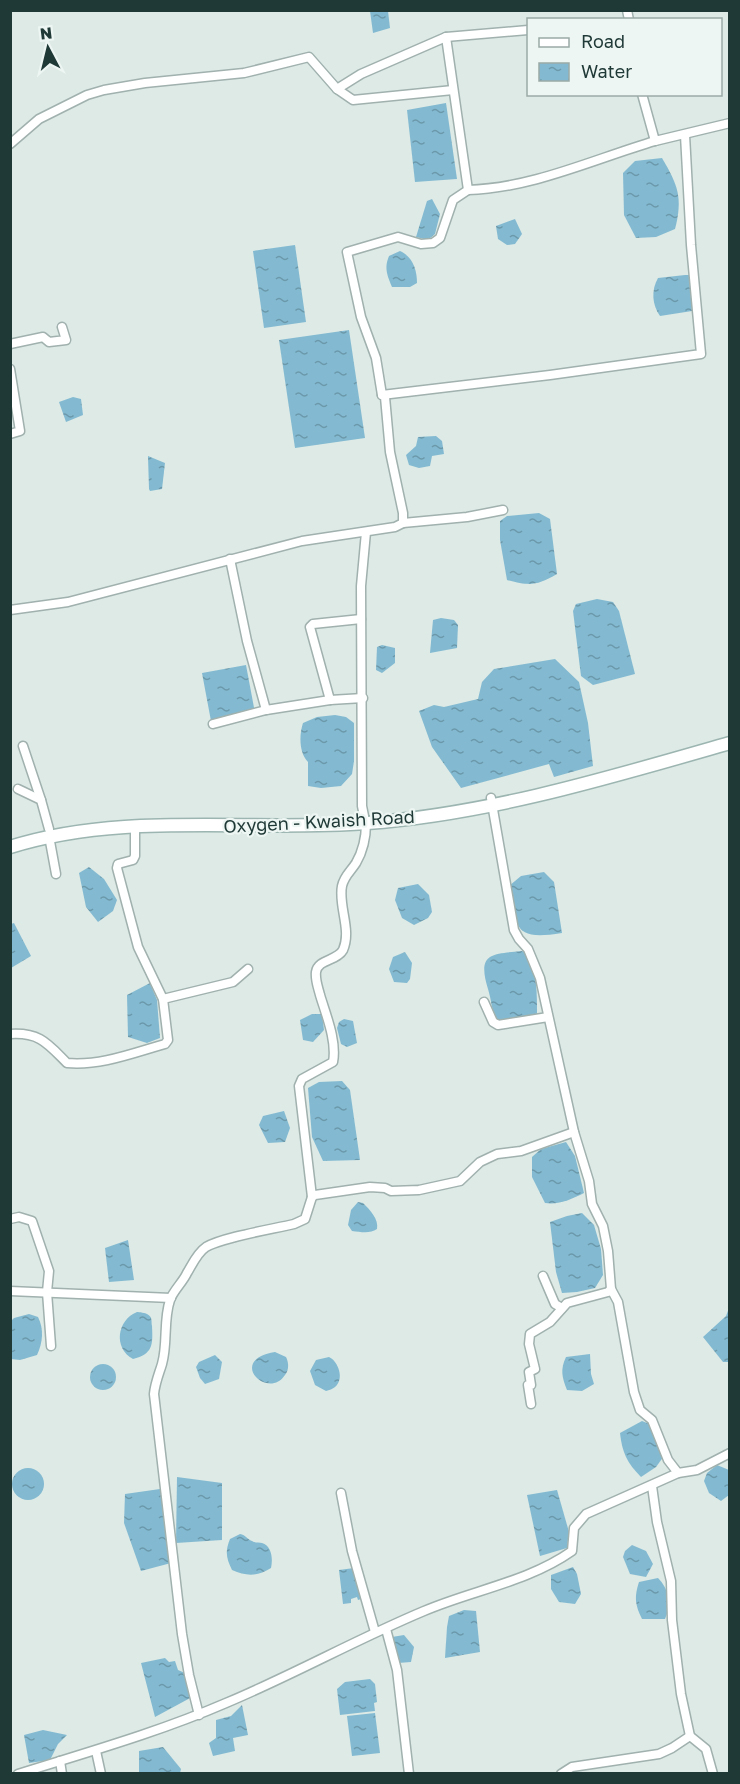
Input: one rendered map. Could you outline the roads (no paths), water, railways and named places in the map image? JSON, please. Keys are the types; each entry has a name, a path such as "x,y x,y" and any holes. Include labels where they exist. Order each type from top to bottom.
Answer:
{"main road":[{"name":"Oxygen - Kwaish Road","path":"491,802 729,736"},
{"name":"Oxygen - Kwaish Road","path":"10,847 49,832 365,819 491,802 729,744"},
{"name":"Oxygen - Kwaish Road","path":"10,840 99,822 365,819"}],"street":[{"path":"337,89 361,74 446,37 527,30"},
{"path":"446,37 468,190"},
{"path":"10,144 39,119 87,95 116,87 244,73 309,57 337,89 353,100 453,90"},
{"path":"643,96 655,141"},
{"path":"403,523 403,513 390,452 385,397 381,395 376,358 361,317 347,252 398,237 421,244 433,243 440,238 453,201 468,190 492,189 522,183 655,141 729,123"},
{"path":"381,395 701,354 691,254 685,135"},
{"path":"10,344 43,337 49,342 66,340 62,327"},
{"path":"10,369 20,431 10,434"},
{"path":"10,610 68,602 302,541 395,527 403,523 467,517 503,510"},
{"path":"199,1714 182,1634 154,1394 155,1380 162,1364 166,1342 165,1324 171,1298 180,1287 198,1254 219,1242 300,1222 305,1219 312,1197 299,1086 302,1079 333,1062 331,1033 316,978 316,969 321,963 338,955 343,949 345,928 341,889 344,878 355,864 362,849 365,819 362,782 362,569 366,532"},
{"path":"230,559 247,641 266,710"},
{"path":"330,700 310,627 313,624 362,619"},
{"path":"213,724 266,710 330,700 363,698"},
{"path":"23,746 41,800 56,874"},
{"path":"18,789 41,800"},
{"path":"491,802 514,930 534,960 574,1132 589,1181 592,1204 603,1226 608,1251 611,1289 618,1302 630,1373 640,1410 652,1420 668,1460 678,1473"},
{"path":"10,1034 24,1033 41,1040 52,1046 67,1063 118,1058 165,1044 168,1040 162,999 138,947 117,868 118,864 133,860 135,856 135,827"},
{"path":"162,999 233,982 248,969"},
{"path":"484,1002 493,1022 498,1025 548,1017"},
{"path":"312,1197 370,1187 385,1188 391,1191 418,1190 459,1181 480,1162 497,1154 521,1151 574,1132"},
{"path":"10,1218 19,1217 32,1221 49,1271 47,1292 51,1346"},
{"path":"543,1276 555,1304 562,1308"},
{"path":"531,1404 528,1385 531,1385 529,1372 535,1370 529,1344 530,1334 550,1322 567,1303 608,1292 611,1289"},
{"path":"10,1291 171,1298"},
{"path":"18,1773 96,1751 199,1714 263,1687 375,1632 426,1610 507,1583 558,1561 572,1551 574,1528 586,1514 678,1473 697,1470 729,1453"},
{"path":"652,1486 657,1522 671,1581 675,1657 690,1736 706,1749 712,1773"},
{"path":"342,1493 352,1551 375,1632"},
{"path":"386,1629 397,1670 409,1773"},
{"path":"561,1773 572,1767 659,1754 690,1736"},
{"path":"96,1751 101,1773"},
{"path":"60,1761 62,1773"}],"water":[{"path":"370,11 388,11 390,28 373,33"},
{"path":"446,103 457,179 415,182 407,110"},
{"path":"662,158 678,192 679,209 675,229 656,237 636,238 624,215 623,173 635,161"},
{"path":"432,199 440,214 435,234 428,240 416,237 427,201"},
{"path":"515,219 522,234 515,244 507,245 498,239 496,226"},
{"path":"295,245 306,322 264,328 253,251"},
{"path":"400,251 411,260 415,269 417,283 410,287 392,287 386,268 389,256"},
{"path":"689,275 692,311 660,316 653,297 658,278"},
{"path":"349,330 365,438 295,448 279,340"},
{"path":"73,397 81,399 83,415 66,422 59,402"},
{"path":"436,436 442,441 444,454 432,456 430,466 419,468 409,465 406,455 416,446 418,437"},
{"path":"148,456 165,463 162,489 150,491 149,489"},
{"path":"539,513 550,519 557,574 533,584 507,580 500,540 500,521 507,516"},
{"path":"597,599 613,602 619,611 635,674 593,685 581,676 573,611 576,604"},
{"path":"441,618 454,620 458,625 457,648 430,653 433,620"},
{"path":"382,645 395,648 395,663 382,673 376,670 377,647"},
{"path":"555,659 579,682 588,723 593,766 554,777 549,764 461,788 432,747 419,711 434,705 444,707 478,699 482,682 494,669"},
{"path":"246,665 255,713 211,721 202,673"},
{"path":"335,715 346,717 354,723 352,774 341,786 321,788 308,786 308,762 301,744 303,723 317,717"},
{"path":"89,867 104,879 117,900 113,911 98,922 86,907 79,873"},
{"path":"544,872 554,882 562,933 534,935 526,933 516,921 509,886 521,876"},
{"path":"418,884 429,895 432,912 428,918 414,925 402,918 395,900 398,888"},
{"path":"14,923 31,956 11,968 11,924"},
{"path":"522,951 529,954 534,969 537,1015 497,1022 485,977 486,962 495,955"},
{"path":"405,952 412,963 410,979 407,983 394,982 389,969 393,957"},
{"path":"150,983 157,1000 160,1038 147,1043 128,1037 127,995"},
{"path":"312,1014 322,1014 324,1030 313,1042 303,1040 300,1020"},
{"path":"344,1019 353,1021 357,1043 347,1047 341,1044 337,1028 339,1022"},
{"path":"342,1081 350,1090 360,1160 323,1161 312,1137 308,1088 319,1082"},
{"path":"284,1111 290,1128 285,1142 268,1143 259,1125 263,1116"},
{"path":"566,1142 575,1156 584,1193 560,1202 545,1203 532,1177 532,1157 541,1149"},
{"path":"358,1202 363,1203 377,1222 377,1229 374,1231 352,1231 348,1225 351,1210"},
{"path":"582,1213 594,1225 601,1249 603,1275 595,1288 562,1293 556,1272 550,1222"},
{"path":"128,1240 134,1280 109,1282 105,1248"},
{"path":"729,1308 729,1362 723,1362 703,1337 726,1316"},
{"path":"137,1312 150,1316 152,1338 148,1351 133,1359 122,1348 120,1334 125,1321"},
{"path":"29,1314 38,1317 41,1326 42,1340 37,1355 20,1360 11,1359 11,1321"},
{"path":"275,1352 286,1357 288,1366 286,1373 278,1382 269,1384 261,1381 252,1370 254,1363 261,1356"},
{"path":"590,1354 594,1384 582,1391 567,1390 562,1374 566,1357"},
{"path":"215,1355 222,1362 219,1379 205,1384 196,1367 199,1362"},
{"path":"329,1357 339,1370 340,1380 335,1387 326,1391 315,1385 310,1371 316,1360"},
{"path":"103,1364 112,1368 116,1377 112,1386 103,1390 94,1386 90,1377 94,1368"},
{"path":"642,1421 652,1425 664,1456 656,1467 641,1477 626,1457 620,1433"},
{"path":"717,1465 729,1470 729,1495 721,1501 709,1493 704,1481 707,1473"},
{"path":"28,1468 39,1473 44,1484 39,1495 28,1500 17,1495 12,1484 17,1473"},
{"path":"177,1477 222,1483 222,1540 176,1543"},
{"path":"160,1489 171,1563 141,1571 124,1523 125,1494"},
{"path":"557,1490 569,1532 567,1548 540,1556 527,1495"},
{"path":"240,1534 268,1547 272,1557 271,1568 252,1575 232,1570 227,1558 227,1547 230,1539"},
{"path":"632,1545 646,1551 653,1564 646,1577 630,1574 623,1557 625,1551"},
{"path":"573,1567 577,1574 581,1594 575,1604 559,1602 551,1589 551,1575"},
{"path":"354,1568 361,1599 358,1600 357,1597 351,1599 351,1603 343,1604 339,1570"},
{"path":"658,1578 665,1587 668,1597 665,1619 642,1619 636,1601 639,1582"},
{"path":"464,1610 476,1611 480,1652 445,1658 449,1616"},
{"path":"404,1635 414,1647 411,1662 398,1663 392,1637"},
{"path":"165,1658 169,1662 175,1661 178,1670 185,1673 192,1697 155,1717 141,1663"},
{"path":"370,1679 375,1684 377,1702 374,1703 375,1711 340,1715 337,1689 345,1682"},
{"path":"242,1705 248,1735 233,1738 235,1751 213,1756 209,1743 216,1738 216,1720 231,1716"},
{"path":"375,1713 380,1753 352,1756 347,1716"},
{"path":"43,1730 67,1735 58,1744 50,1760 29,1763 24,1735"},
{"path":"163,1747 181,1769 180,1773 139,1773 139,1751"}]}
